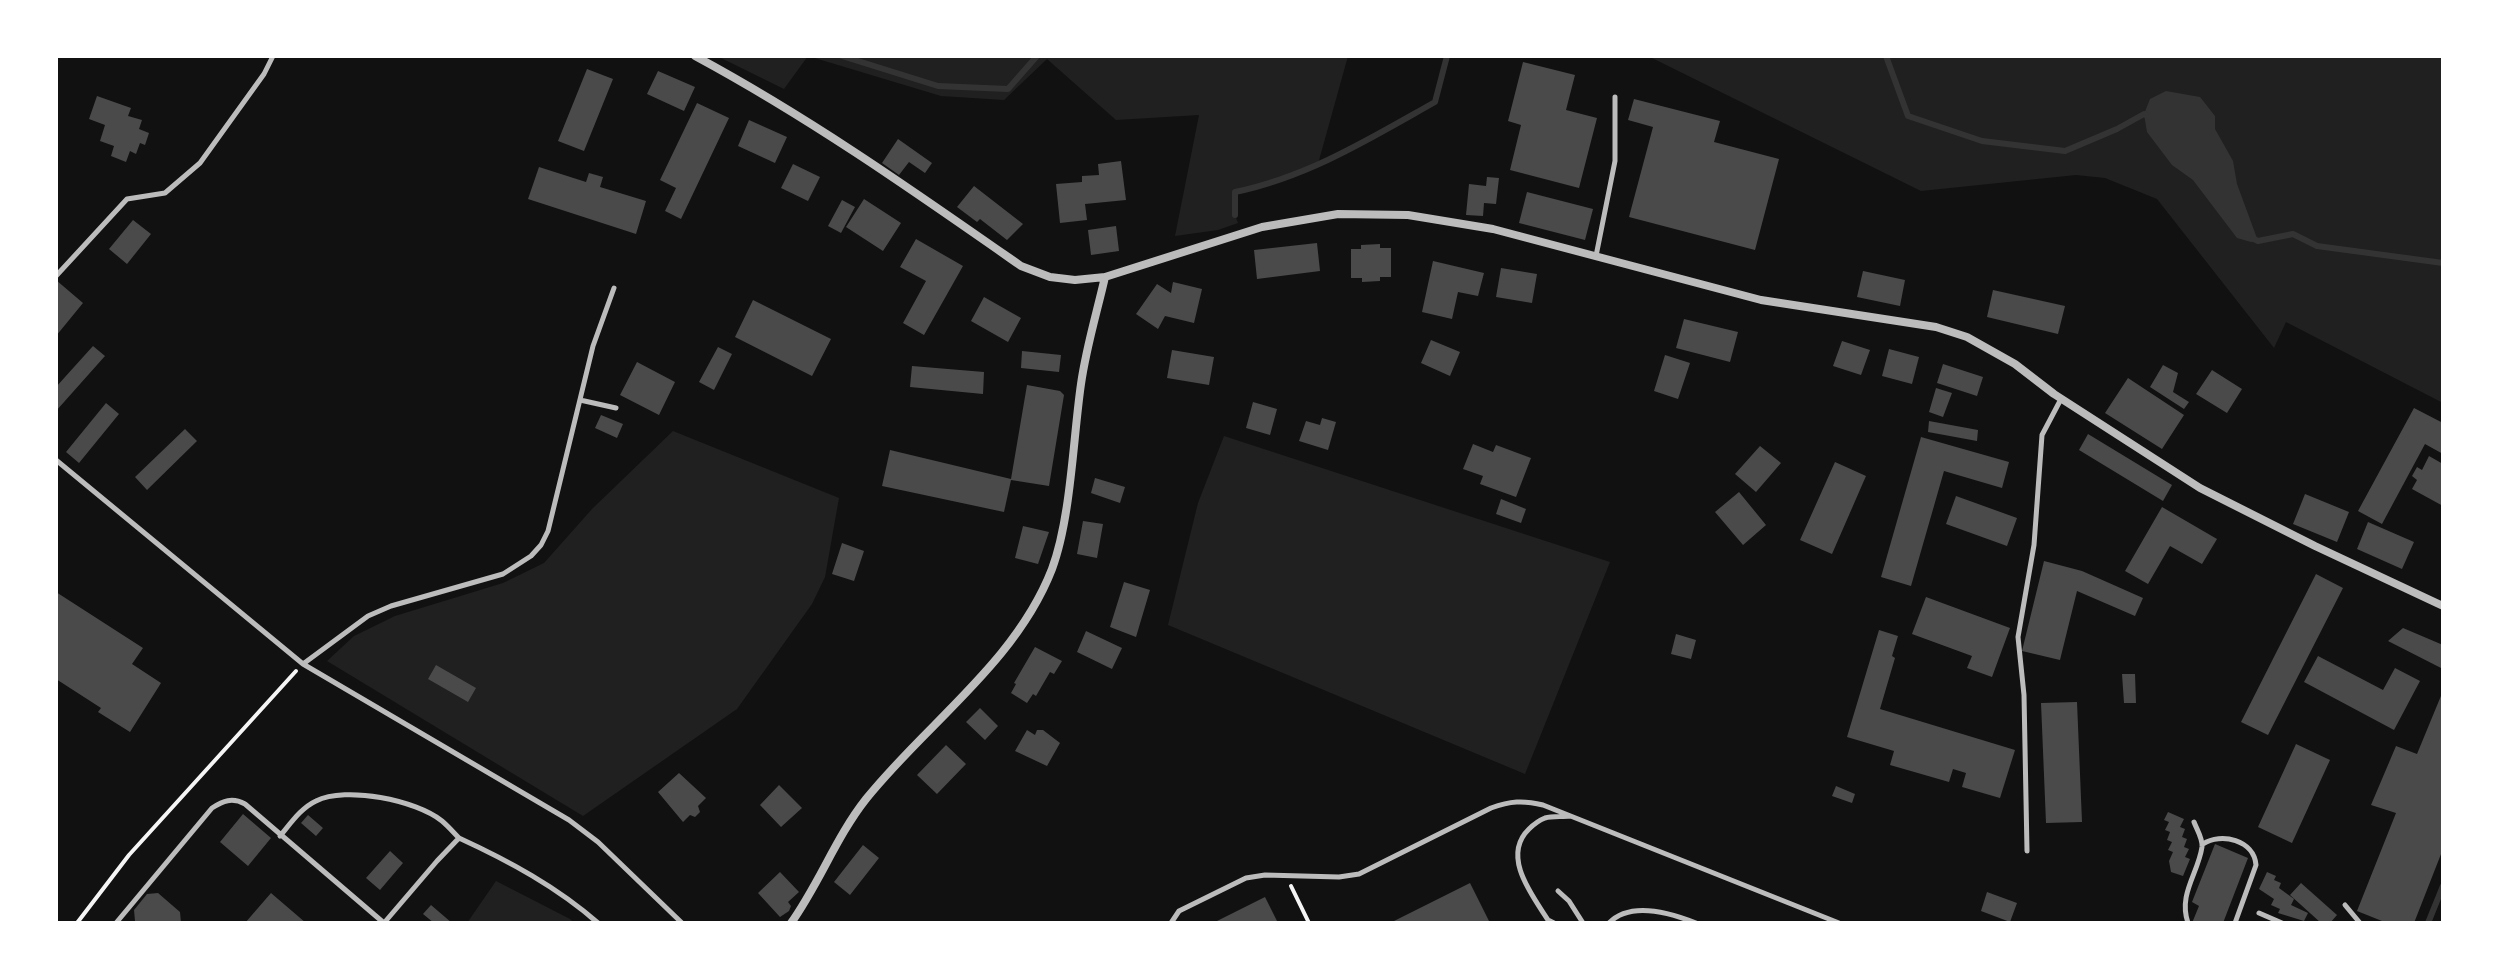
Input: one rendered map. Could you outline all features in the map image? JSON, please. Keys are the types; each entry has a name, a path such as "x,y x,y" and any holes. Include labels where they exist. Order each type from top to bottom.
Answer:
{"street":[{"path":"695,56 851,147 1021,266 1050,277 1075,280 1105,277 1262,227 1338,214 1408,215 1493,229 1761,300 1936,327 1967,337 2015,364 2061,399 2200,488 2443,606"},
{"path":"791,923 806,902 831,851 863,804 995,658 1027,617 1041,593 1053,566 1060,538 1081,380 1105,277"}],"lane":[{"path":"56,276 127,199 165,193 200,163 264,74 273,56"},
{"path":"1596,256 1615,161 1615,97"},
{"path":"303,664 368,616 391,606 503,574 531,556 541,545 548,531 599,327 614,288"},
{"path":"2027,851 2024,695 2018,637 2034,545 2042,435 2061,399"},
{"path":"580,400 616,408"},
{"path":"56,460 303,664 569,820 598,842 682,923"},
{"path":"280,836 304,808 319,799 342,795 378,796 441,819 459,838 545,884 578,905 598,923"},
{"path":"116,923 212,808 220,803 237,800 384,923 459,838"},
{"path":"1171,923 1179,911 1246,878 1359,874 1506,802 1524,801 1571,816 1839,923"},
{"path":"1554,923 1548,920 1526,884 1518,864 1518,850 1522,836 1544,818 1571,816"},
{"path":"2188,923 2185,897 2203,844 2194,822"},
{"path":"2203,844 2216,837 2226,837 2245,846 2256,858 2235,923"},
{"path":"1558,891 1569,901 1583,923"},
{"path":"2345,905 2360,923"},
{"path":"1609,923 1628,911 1648,910 1696,923"},
{"path":"2259,913 2282,923"}],"path":[{"path":"77,923 129,855 303,664"},
{"path":"1290,875 1291,888 1309,923"}],"shaded area":[{"path":"717,56 808,56 784,89"},
{"path":"808,56 1348,56 1318,164 1276,183 1236,192 1235,215 1238,223 1218,230 1175,236 1199,115 1116,120 1047,59 1004,100 941,96"},
{"path":"1648,56 2443,56 2443,403 2286,322 2274,348 2157,199 2105,178 2076,175 1921,191"},
{"path":"2166,91 2200,97 2215,116 2215,129 2233,161 2237,184 2258,241 2237,238 2193,180 2172,165 2147,132 2144,114 2150,99"},
{"path":"673,431 839,498 825,577 812,604 737,709 583,816 327,661 354,636 395,616 503,583 544,563 592,509"},
{"path":"1224,436 1610,562 1525,774 1168,625 1198,503"},
{"path":"496,881 570,919 574,923 467,923"}],"building":[{"path":"1523,62 1575,75 1566,110 1597,118 1579,188 1510,170 1521,125 1508,121"},
{"path":"587,69 613,79 584,151 558,141"},
{"path":"658,71 695,87 684,111 647,94"},
{"path":"97,96 131,108 128,116 142,120 139,129 149,133 145,145 140,143 136,154 130,151 126,162 111,156 114,146 100,141 105,125 89,119"},
{"path":"1634,99 1720,121 1714,142 1779,159 1755,250 1629,217 1653,127 1628,120"},
{"path":"697,103 729,118 681,219 665,211 676,188 660,180"},
{"path":"749,120 787,137 775,163 738,146"},
{"path":"898,139 932,163 925,173 909,162 899,175 882,163"},
{"path":"1121,161 1126,200 1085,204 1087,220 1060,223 1056,184 1082,182 1082,176 1099,175 1098,164"},
{"path":"793,164 820,177 808,201 781,188"},
{"path":"539,167 586,182 589,173 603,177 600,187 646,201 636,234 528,199"},
{"path":"1487,177 1499,178 1496,204 1484,203 1483,216 1466,215 1469,184 1486,186"},
{"path":"974,186 1023,224 1007,240 980,219 977,222 957,207"},
{"path":"1527,192 1593,209 1585,240 1519,223"},
{"path":"864,199 901,223 883,251 846,227"},
{"path":"842,200 855,207 841,233 828,226"},
{"path":"133,220 151,234 127,264 109,249"},
{"path":"1116,226 1119,251 1091,255 1088,230"},
{"path":"916,239 963,266 924,335 903,323 926,281 900,267"},
{"path":"1317,243 1320,271 1257,279 1254,250"},
{"path":"1380,244 1380,248 1391,248 1391,277 1362,282 1362,278 1351,278 1351,249"},
{"path":"1433,261 1484,273 1478,296 1458,292 1452,319 1422,312"},
{"path":"1501,268 1537,274 1532,303 1496,297"},
{"path":"1863,271 1905,280 1900,306 1857,297"},
{"path":"56,280 83,303 56,336"},
{"path":"1173,282 1202,289 1194,323 1165,316 1158,329 1136,314 1157,284 1171,293"},
{"path":"1993,290 2065,306 2058,334 1987,317"},
{"path":"984,297 1021,318 1008,342 971,321"},
{"path":"753,300 831,339 812,376 735,337"},
{"path":"1684,319 1738,332 1730,362 1676,348"},
{"path":"1431,340 1460,352 1450,376 1421,363"},
{"path":"1842,341 1870,350 1861,375 1833,366"},
{"path":"93,346 105,356 56,411 56,387"},
{"path":"718,347 732,354 714,390 699,382"},
{"path":"1889,349 1919,357 1912,384 1882,376"},
{"path":"1172,350 1214,357 1209,385 1167,378"},
{"path":"1022,351 1061,355 1059,372 1021,368"},
{"path":"1665,355 1690,363 1678,399 1654,391"},
{"path":"637,362 675,382 659,415 620,395"},
{"path":"1943,364 1983,377 1977,396 1937,383"},
{"path":"2163,365 2178,373 2173,392 2189,402 2184,409 2150,387"},
{"path":"912,366 984,372 983,394 910,387"},
{"path":"2212,370 2242,389 2227,413 2196,394"},
{"path":"2128,378 2184,415 2162,449 2105,413"},
{"path":"1027,385 1060,391 1064,395 1049,486 1011,480 1004,512 882,486 890,450 1011,479"},
{"path":"1936,388 1952,393 1943,417 1929,412"},
{"path":"1253,402 1277,409 1270,435 1246,428"},
{"path":"106,403 119,414 79,463 66,452"},
{"path":"2414,408 2443,423 2443,454 2425,444 2382,524 2358,511"},
{"path":"601,415 623,424 617,438 595,428"},
{"path":"1322,418 1336,422 1328,450 1299,441 1306,421 1320,425"},
{"path":"1929,421 1978,430 1977,441 1928,432"},
{"path":"185,429 197,441 147,490 135,477"},
{"path":"2088,434 2172,485 2163,501 2079,450"},
{"path":"1921,437 2009,462 2002,488 1944,471 1911,586 1881,577"},
{"path":"1473,444 1493,452 1496,445 1531,458 1516,497 1480,484 1483,476 1463,469"},
{"path":"1760,446 1781,463 1756,492 1735,474"},
{"path":"2429,456 2443,464 2443,506 2412,489 2417,480 2412,476 2417,467 2422,470"},
{"path":"1835,462 1866,476 1832,554 1800,540"},
{"path":"1095,478 1125,487 1120,503 1091,493"},
{"path":"1739,492 1766,525 1743,545 1715,512"},
{"path":"2305,494 2349,512 2337,542 2293,524"},
{"path":"1956,496 2017,518 2007,546 1946,524"},
{"path":"1501,499 1526,509 1521,523 1496,514"},
{"path":"2162,507 2217,539 2202,564 2170,546 2148,584 2125,571"},
{"path":"1083,521 1103,524 1097,558 1077,554"},
{"path":"2368,522 2414,542 2402,569 2357,549"},
{"path":"1023,526 1049,532 1038,564 1015,558"},
{"path":"842,543 864,551 854,581 832,574"},
{"path":"2044,561 2082,571 2143,598 2135,616 2077,591 2060,660 2022,651"},
{"path":"2316,574 2343,588 2268,735 2241,722"},
{"path":"1124,582 1150,590 1136,637 1110,627"},
{"path":"56,592 143,648 132,664 161,683 130,732 98,712 101,708 56,679"},
{"path":"1926,597 2010,628 1992,677 1967,668 1972,656 1912,634"},
{"path":"2403,628 2443,645 2443,669 2388,641"},
{"path":"1879,630 1898,636 1880,709 2015,750 2000,798 1962,787 1966,773 1953,769 1949,782 1890,765 1894,751 1847,737"},
{"path":"1086,631 1122,648 1112,669 1077,652"},
{"path":"1676,634 1696,640 1691,659 1671,654"},
{"path":"1035,647 1062,661 1054,674 1050,672 1036,696 1033,694 1027,703 1011,693"},
{"path":"2318,656 2383,690 2395,668 2420,681 2394,730 2304,682"},
{"path":"436,665 476,688 468,702 428,679"},
{"path":"2122,674 2135,674 2136,703 2124,703"},
{"path":"2443,691 2443,849 2414,923 2387,923 2357,911 2396,813 2371,805 2396,746 2417,754"},
{"path":"2077,702 2082,822 2046,823 2041,703"},
{"path":"980,708 998,726 985,740 966,722"},
{"path":"1027,730 1035,735 1037,730 1043,730 1060,743 1047,766 1015,751"},
{"path":"2296,744 2330,760 2292,843 2258,827"},
{"path":"946,745 966,764 937,794 917,775"},
{"path":"679,773 706,798 698,806 700,812 695,817 690,815 683,822 658,792"},
{"path":"779,785 802,808 781,827 760,805"},
{"path":"1836,786 1855,794 1852,803 1832,796"},
{"path":"2168,812 2184,819 2180,827 2185,829 2182,837 2187,839 2184,847 2189,849 2185,857 2190,859 2183,876 2171,872 2169,861 2173,852 2168,850 2172,842 2167,840 2170,832 2165,830 2169,822 2164,820"},
{"path":"243,814 271,838 248,866 220,842"},
{"path":"308,815 323,828 316,836 301,823"},
{"path":"2215,844 2248,858 2223,923 2192,923 2199,906 2192,902"},
{"path":"863,845 879,858 850,895 834,882"},
{"path":"390,851 403,863 380,890 366,878"},
{"path":"780,872 799,892 788,902 791,906 789,911 780,917 758,893"},
{"path":"2267,872 2276,876 2274,880 2281,883 2279,888 2294,899 2291,905 2308,913 2304,921 2278,913 2280,909 2271,905 2274,899 2259,889"},
{"path":"1470,883 1490,923 1390,923"},
{"path":"2301,883 2337,915 2330,923 2321,923 2290,895"},
{"path":"1987,892 2017,903 2010,922 1981,911"},
{"path":"158,893 180,912 181,923 135,921 134,910 147,894"},
{"path":"271,893 306,923 245,923"},
{"path":"1265,897 1278,923 1213,923"},
{"path":"431,905 452,923 434,923 423,914"}],"waterway":[{"path":"842,56 938,86 1008,89 1037,56"},
{"path":"1235,215 1235,192 1288,177 1313,166 1435,102 1447,56"},
{"path":"1886,56 1908,116 1982,141 2065,151 2144,114 2150,117"},
{"path":"2254,239 2258,241 2293,234 2317,246 2443,263"},
{"path":"2428,923 2443,886"}]}
